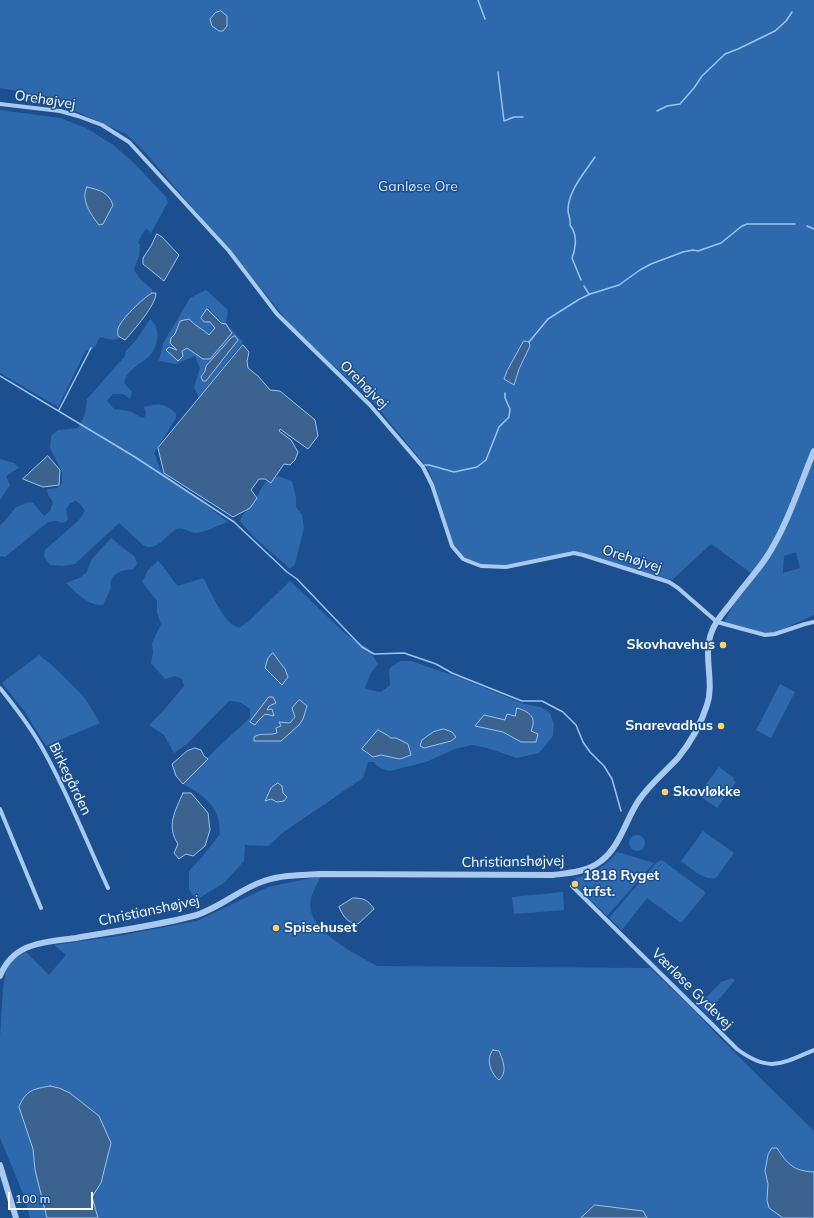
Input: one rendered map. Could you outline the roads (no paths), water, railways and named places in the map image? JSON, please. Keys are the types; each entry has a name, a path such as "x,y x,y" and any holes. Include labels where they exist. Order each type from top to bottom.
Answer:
{"street":[{"name":"Orehøjvej","path":"0,104 60,111 78,116 102,125 129,142 229,251 277,314 370,405 423,467 432,485 452,546 463,559 481,566 506,567 574,553 583,555 669,582 717,622"},
{"name":"Christianshøjvej","path":"0,976 7,961 14,955 32,945 130,929 194,916 211,909 249,887 278,877 319,874 552,875 579,872 601,862 608,854 639,800 678,757 698,726 708,704 709,687 707,657 708,643 712,630 766,558 780,534 814,451"},
{"path":"717,622 765,635 775,634 814,622"},
{"name":"Birkegården","path":"0,688 22,716 46,754 108,888"},
{"path":"0,809 41,908"},
{"name":"Værløse Gydevej","path":"572,886 737,1049 747,1056 755,1061 768,1065 782,1063 814,1050"},
{"path":"0,1165 16,1218"},
{"path":"0,1176 10,1198"}],"waterway":[{"path":"478,0 485,19"},
{"path":"657,111 667,106 680,104 702,76 725,54 775,31 786,21 792,12"},
{"path":"498,72 504,121 514,117 523,117"},
{"path":"581,280 572,258 576,241 573,229 570,225 568,210 574,189 595,157"},
{"path":"529,342 548,319 590,294 619,285 651,264 683,252 693,250 698,251 721,243 742,226 747,224 795,224"},
{"path":"807,226 814,229"},
{"path":"584,286 589,294"},
{"path":"59,410 91,348"},
{"path":"0,376 135,457 234,522 287,572 297,579 362,647 374,654 404,653 436,664 452,673 522,701 542,701 563,712 576,725 583,742 590,752 604,766 612,779 621,811"},
{"path":"425,465 454,472 477,467 486,460 499,427 509,417 510,409 505,398 505,393"}],"place":[{"name":"Skovhavehus","path":"723,645"},
{"name":"Snarevadhus","path":"721,726"},
{"name":"Skovløkke","path":"665,792"},
{"name":"1818 Ryget trfst.","path":"575,884"},
{"name":"Spisehuset","path":"276,928"}],"park label":[{"name":"Ganløse Ore","path":"418,187"}]}
